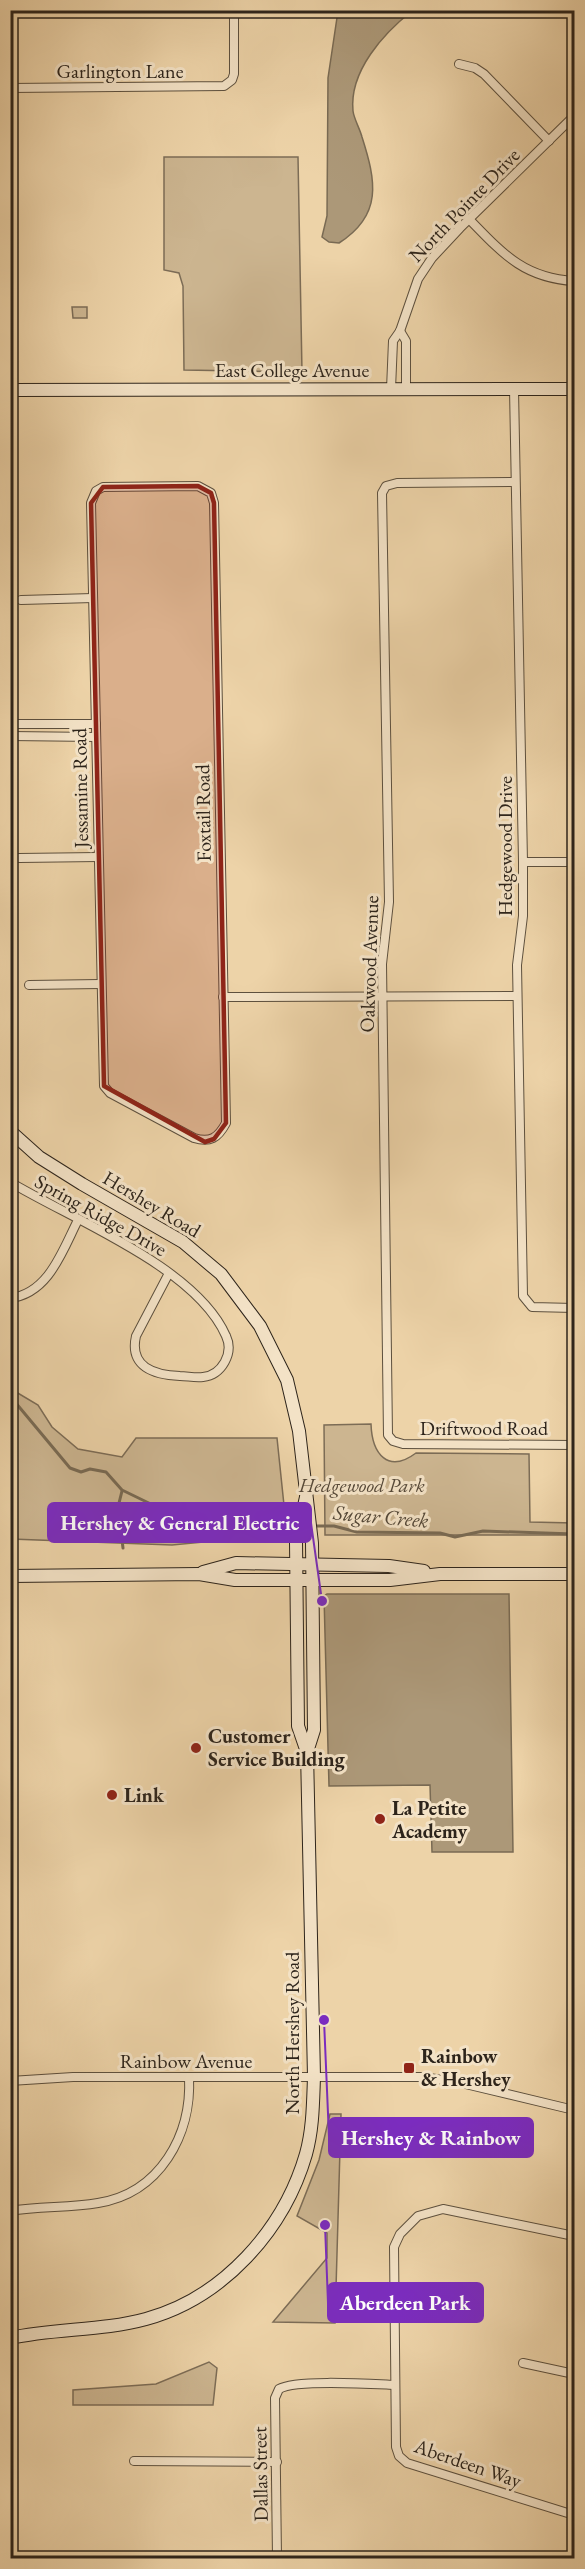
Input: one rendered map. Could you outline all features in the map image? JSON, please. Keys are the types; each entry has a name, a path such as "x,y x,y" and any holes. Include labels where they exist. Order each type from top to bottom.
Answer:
{"main road":[{"name":"East College Avenue","path":"10,390 574,389"},
{"name":"Hershey Road","path":"10,1131 39,1157 183,1242 221,1274 260,1326 287,1380 299,1431 312,1543 313,1580"},
{"name":"Hershey Road","path":"296,1563 296,1542 306,1497"},
{"path":"199,1574 236,1563 389,1566 440,1574"},
{"name":"North Hershey Road","path":"296,1563 297,1726 307,1752"},
{"path":"10,1576 199,1574 235,1580 390,1580 440,1574 574,1575"},
{"name":"North Hershey Road","path":"10,2338 38,2332 100,2328 149,2318 203,2293 232,2272 256,2248 278,2217 295,2184 306,2153 313,2117 307,1752 314,1731 313,1580"}],"street":[{"name":"Garlington Lane","path":"10,88 214,88 229,83 234,74 234,10"},
{"path":"459,64 475,68 484,74 549,141"},
{"name":"North Pointe Drive","path":"391,389 393,341 400,330 418,279 432,258 574,116"},
{"path":"469,219 504,255 521,267 547,278 574,281"},
{"path":"400,330 406,341 406,389"},
{"name":"Hedgewood Drive","path":"514,389 523,862 523,916 517,965 521,1276 526,1303 537,1308 574,1308"},
{"name":"Oakwood Avenue","path":"393,1441 388,1435 382,996 382,964 389,902 382,493 386,487 397,483 515,482"},
{"name":"Jessamine Road","path":"210,493 198,486 111,486 96,491 92,503 93,598 104,1086 194,1138 205,1142 221,1133"},
{"name":"Foxtail Road","path":"210,493 214,497 226,1123 221,1133"},
{"path":"21,600 93,598"},
{"path":"10,724 96,724"},
{"path":"10,736 96,737"},
{"path":"19,858 98,857"},
{"path":"523,862 574,862"},
{"path":"29,985 100,984"},
{"path":"223,997 517,996"},
{"name":"Spring Ridge Drive","path":"10,1182 141,1253 169,1272 195,1296 224,1330 228,1339 227,1356 218,1370 210,1375 159,1375 143,1367 135,1352 136,1336 169,1272"},
{"path":"10,1298 25,1295 44,1281 78,1220"},
{"name":"Driftwood Road","path":"393,1441 403,1444 574,1445"},
{"name":"Rainbow Avenue","path":"10,2082 73,2077 438,2078 574,2110"},
{"path":"10,2211 101,2203 129,2191 154,2175 168,2160 179,2141 190,2103 189,2077"},
{"name":"Aberdeen Way","path":"574,2236 443,2208 418,2216 400,2234 394,2247 396,2446 402,2459 574,2515"},
{"path":"523,2363 574,2374"},
{"name":"Dallas Street","path":"277,2559 276,2398 279,2390 286,2386 305,2385 395,2385"},
{"path":"134,2462 277,2462"}],"highlighted area":[{"path":"198,486 211,493 214,503 226,1123 214,1139 205,1142 104,1086 91,503 103,487"}],"green space":[{"path":"164,157 298,157 302,372 184,370 183,286 179,273 164,270"},
{"path":"72,307 87,307 87,318 73,318"},
{"path":"11,1389 38,1405 52,1427 78,1449 122,1457 136,1438 277,1438 287,1534 172,1545 11,1539"},
{"name":"Hedgewood Park","path":"371,1424 378,1452 390,1461 397,1462 416,1453 529,1454 530,1522 574,1523 574,1535 325,1535 324,1425"},
{"path":"330,2114 341,2114 335,2323 273,2322 327,2258 327,2233 297,2216 319,2160"},
{"path":"209,2362 217,2368 213,2405 73,2405 73,2390 156,2384"}],"shaded area":[{"path":"338,11 412,11 390,30 370,54 357,82 353,96 353,111 367,153 372,196 363,221 339,243 329,242 322,237 327,216 328,78"},
{"path":"327,1594 509,1594 513,1852 432,1852 430,1785 329,1786 324,1596"}],"waterway":[{"name":"Sugar Creek","path":"10,1396 70,1468 81,1472 90,1469 106,1472 122,1490 190,1523 215,1532 296,1527"},
{"name":"Sugar Creek","path":"122,1491 118,1507 123,1548"},
{"name":"Sugar Creek","path":"314,1526 334,1526 357,1532 440,1533 455,1537 483,1531 574,1534"}],"place":[{"name":"Hershey & General Electric","path":"322,1601"},
{"name":"Customer Service Building","path":"196,1748"},
{"name":"Link","path":"112,1795"},
{"name":"La Petite Academy","path":"380,1819"},
{"name":"Hershey & Rainbow","path":"324,2020"},
{"name":"Rainbow & Hershey","path":"409,2068"},
{"name":"Aberdeen Park","path":"325,2225"}]}
